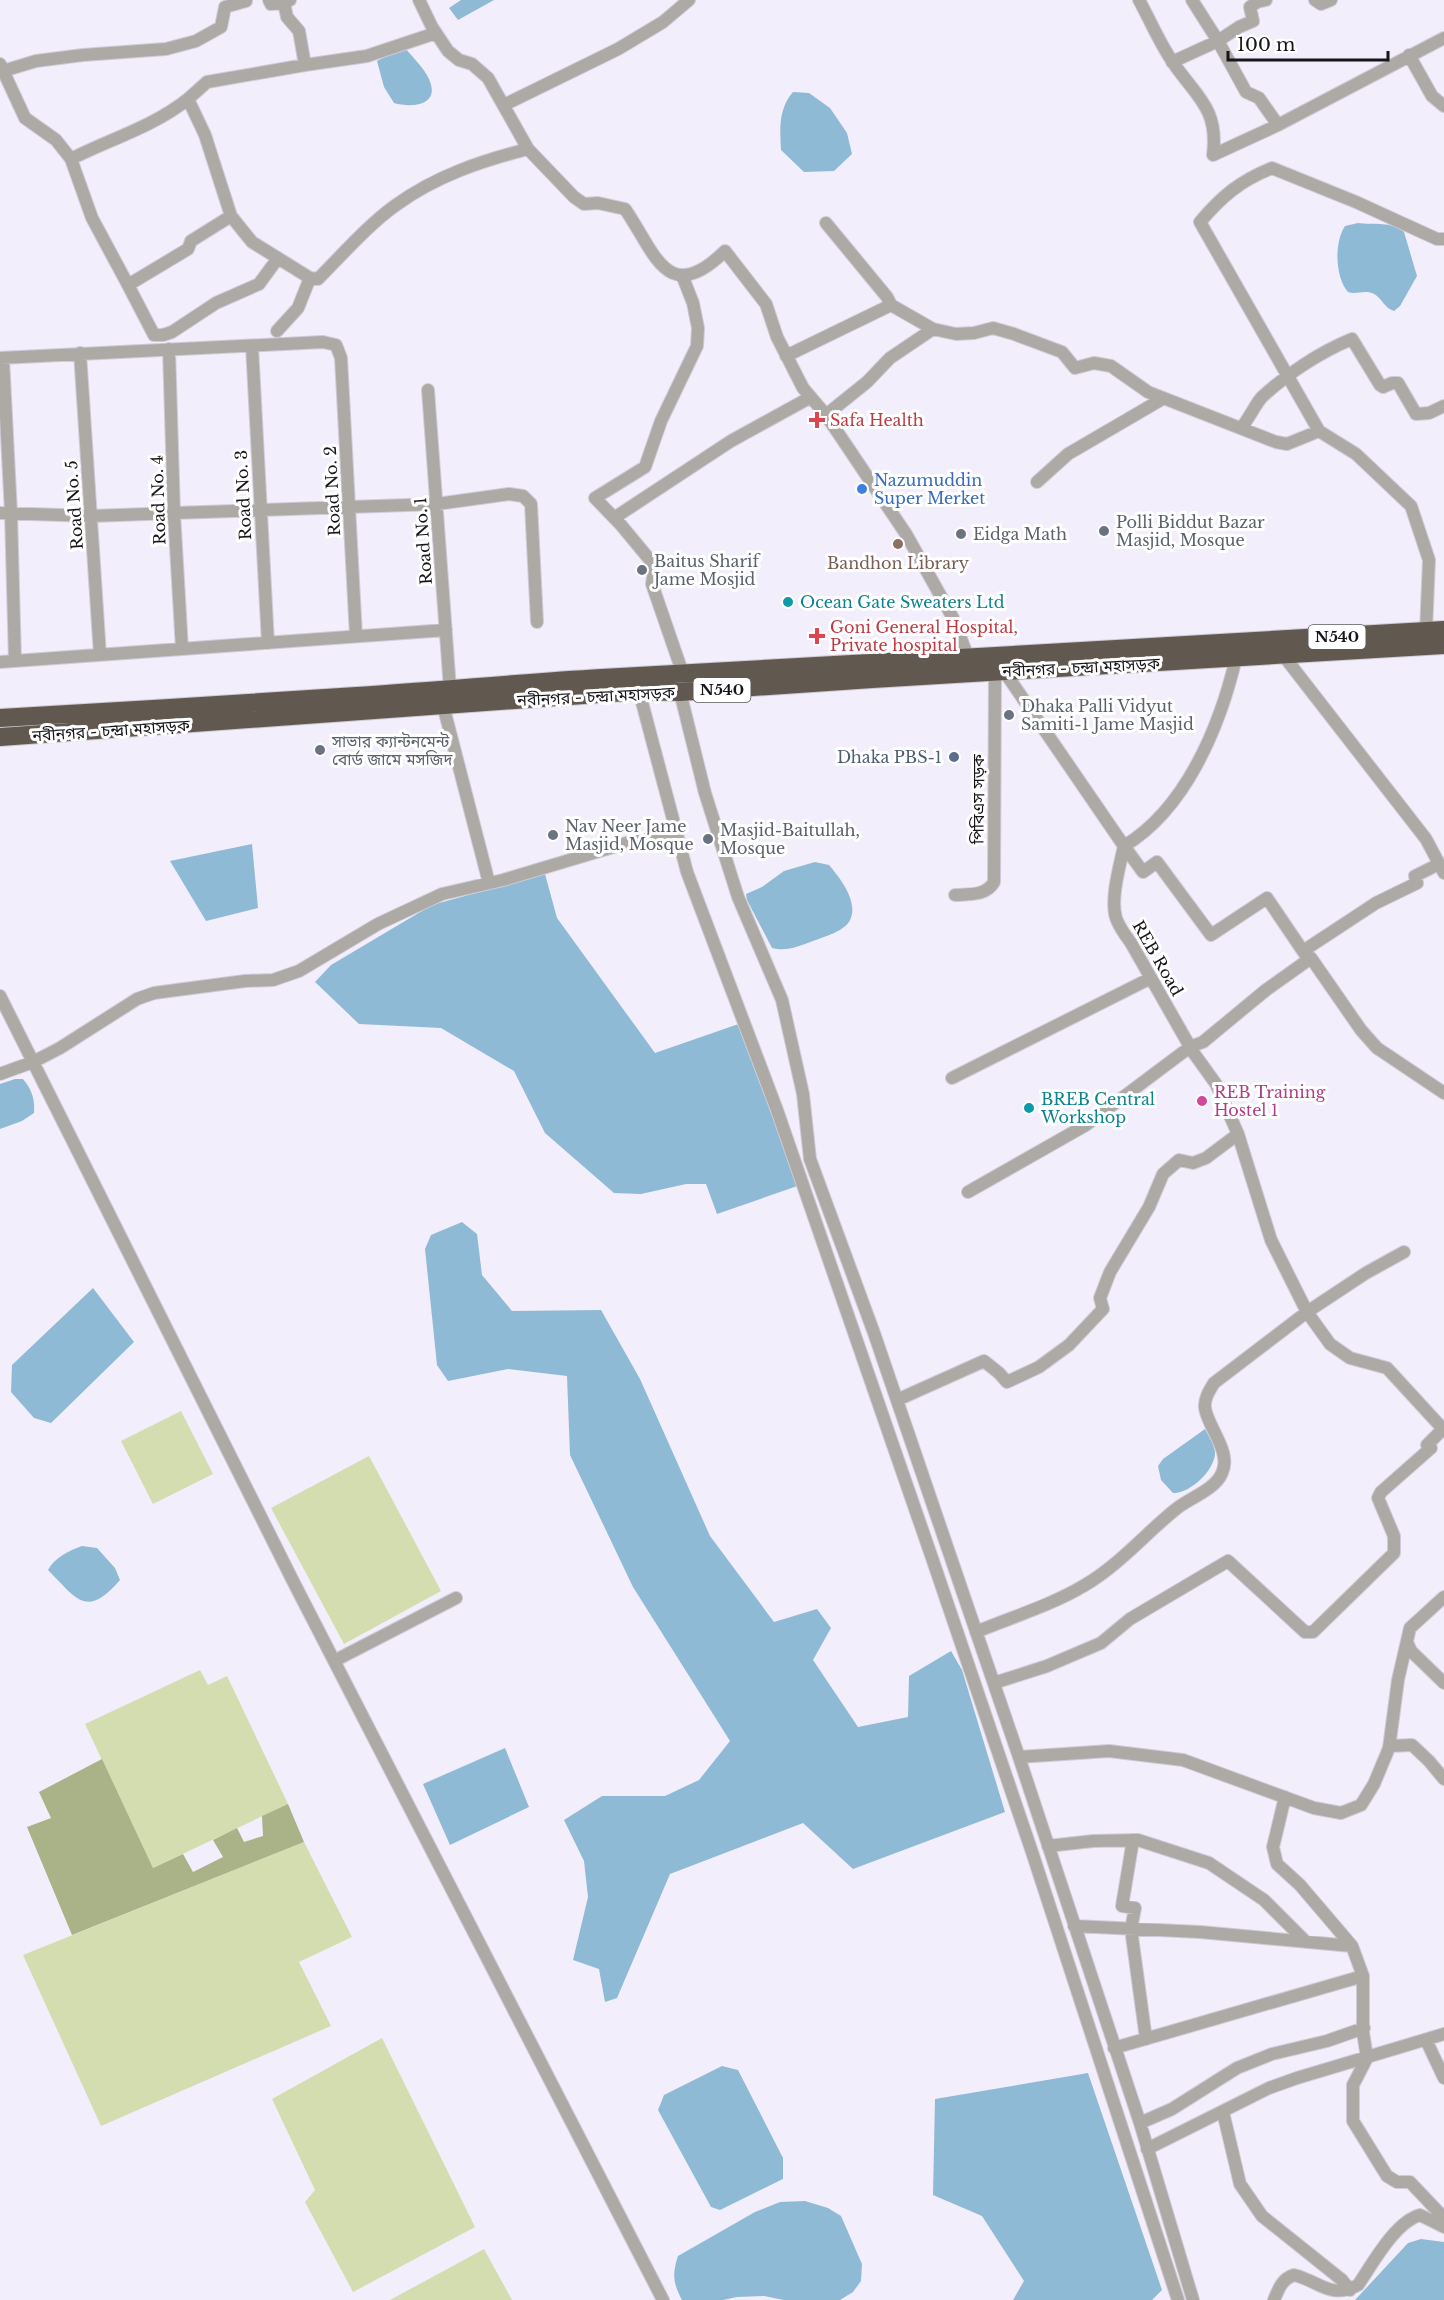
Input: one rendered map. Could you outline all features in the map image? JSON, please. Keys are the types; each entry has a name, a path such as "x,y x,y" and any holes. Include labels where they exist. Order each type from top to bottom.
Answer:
{"highway":[{"name":"নবীনগর - চন্দ্রা মহাসড়ক","path":"0,737 447,697 639,691 681,683 968,657 1435,631"},
{"name":"নবীনগর - চন্দ্রা মহাসড়ক","path":"0,718 447,697 681,683 999,671 1444,645"}],"street":[{"path":"247,0 225,7 222,27 196,42 166,49 116,51 1,67 25,118 56,140 71,159 92,218 154,335 172,332 216,303 259,284 278,258"},
{"path":"269,0 271,4 287,1 287,17 299,31 305,65"},
{"path":"419,0 448,51 459,60 472,64 488,78 528,149 574,197 584,204 598,203 625,209 660,265 678,276 690,275 717,259 725,251 766,304 786,356 803,388 826,415 906,534 953,618 968,657"},
{"path":"504,105 618,49 663,22 688,0"},
{"path":"1139,0 1172,62 1205,103 1215,139 1213,155 1278,125 1444,38"},
{"path":"1192,0 1246,92 1259,98 1278,125"},
{"path":"1172,62 1218,41 1253,21 1250,7 1266,0"},
{"path":"1315,0 1321,4 1331,0"},
{"path":"71,159 171,113 207,82 367,56 436,33"},
{"path":"1409,55 1432,96 1444,106"},
{"path":"188,99 206,135 231,216 252,242 310,278 318,279 394,206 433,182 481,161 528,149"},
{"path":"1435,631 1429,560 1411,506 1356,454 1319,431 1200,222 1220,199 1248,178 1272,168 1356,202 1437,239 1444,239"},
{"path":"128,285 188,249 191,241 231,216"},
{"path":"826,223 887,297 891,305 933,328 956,334 974,333 993,328 1062,352 1075,368 1094,363 1111,366 1148,392 1276,442 1287,444 1319,431"},
{"path":"682,275 693,303 698,328 697,346 661,421 645,467 595,498 655,567 652,585 681,683 705,793 738,897 782,1000 803,1094 810,1159 897,1400 1019,1757 1140,2123 1193,2300"},
{"path":"277,331 298,308 310,278"},
{"path":"786,356 891,305"},
{"path":"826,415 867,382 890,358 933,328"},
{"path":"1241,428 1251,417 1260,399 1307,363 1352,339 1380,385 1383,387 1398,383 1416,414 1429,413 1444,406"},
{"name":"Road No. 2","path":"252,345 323,342 336,345 341,358 356,636"},
{"path":"15,661 5,513 2,358 252,345"},
{"name":"Road No. 3","path":"252,345 267,643"},
{"name":"Road No. 4","path":"169,349 174,513 182,649"},
{"name":"Road No. 5","path":"80,353 100,655"},
{"name":"Road No. 1","path":"428,390 446,630 447,697 489,883"},
{"path":"614,518 731,441 811,397"},
{"path":"1037,483 1068,454 1164,398"},
{"path":"5,513 91,516 437,504 509,494 523,496 531,504 537,622"},
{"path":"0,662 446,630"},
{"path":"968,1192 1086,1125 1190,1047 1203,1042 1306,956 1376,903 1417,883 1415,876 1441,868 1426,839 1283,655"},
{"path":"1124,846 1137,838 1168,809 1183,787 1216,723 1228,692 1236,658"},
{"path":"999,671 1143,872 1157,862 1211,935 1267,898 1306,956 1311,958 1361,1030 1377,1048 1444,1093"},
{"name":"পিবিএস সড়ক","path":"955,895 982,893 990,890 994,882 999,671"},
{"path":"639,691 687,872 777,1110 936,1569 1032,1852 1178,2300"},
{"path":"0,1074 33,1062 60,1048 137,999 154,993 245,981 273,980 300,971 378,924 442,894 489,883 650,836 680,844"},
{"name":"REB Road","path":"1124,846 1116,886 1115,915 1121,930 1190,1047 1215,1084 1238,1134 1271,1240 1307,1312 1330,1344 1350,1358 1387,1368 1443,1430"},
{"path":"952,1078 1151,978"},
{"path":"0,996 334,1661 663,2300"},
{"path":"897,1400 984,1361 1007,1382 1039,1367 1069,1345 1103,1309 1100,1298 1110,1272 1149,1207 1163,1174 1179,1160 1193,1163 1206,1158 1238,1134"},
{"path":"976,1632 1086,1585 1178,1507 1209,1487 1222,1475 1224,1466 1222,1451 1205,1409 1206,1396 1214,1383 1307,1312 1404,1252"},
{"path":"994,1683 1047,1666 1101,1643 1130,1619 1228,1561 1305,1632 1313,1632 1394,1552 1394,1536 1378,1498 1381,1492 1431,1448 1427,1445 1443,1430"},
{"path":"1019,1757 1109,1751 1183,1760 1314,1808 1341,1813 1361,1805 1374,1784 1389,1746 1398,1680 1410,1628 1444,1597"},
{"path":"334,1661 456,1598"},
{"path":"1407,1642 1411,1651 1444,1683"},
{"path":"1389,1746 1412,1745 1430,1761 1444,1779"},
{"path":"1285,1797 1273,1847 1277,1864 1300,1885 1352,1946 1363,1976 1364,2028 1362,2032 1367,2058 1353,2085 1353,2121 1387,2176 1397,2182 1410,2182 1444,2218"},
{"path":"1048,1846 1093,1841 1134,1840 1209,1863 1264,1900 1306,1942"},
{"path":"1134,1840 1122,1906 1134,1908 1131,1929 1146,2039"},
{"path":"1074,1926 1352,1946"},
{"path":"1114,2048 1363,1976"},
{"path":"1140,2123 1172,2109 1246,2064 1272,2054 1327,2041 1364,2028"},
{"path":"1147,2149 1269,2088 1444,2034"},
{"path":"1426,2040 1444,2078"},
{"path":"1223,2112 1240,2184 1262,2216 1342,2280 1350,2290"},
{"path":"1274,2300 1280,2285 1294,2275 1336,2292 1350,2290 1358,2285 1399,2228 1409,2218 1420,2215 1444,2227"}],"green space":[{"path":"181,1411 213,1474 153,1504 121,1441"},
{"path":"369,1456 441,1591 344,1644 271,1508"},
{"path":"200,1670 208,1685 227,1676 288,1804 153,1868 85,1724"},
{"path":"102,1759 153,1868 183,1854 193,1872 223,1857 213,1840 237,1828 244,1842 263,1836 262,1816 288,1804 304,1842 72,1935 27,1827 51,1818 39,1792"},
{"path":"304,1842 352,1937 299,1962 331,2026 101,2126 23,1955"},
{"path":"382,2038 475,2227 353,2292 305,2202 315,2190 272,2099"},
{"path":"484,2249 512,2300 390,2300"}],"water":[{"path":"461,0 494,0 458,20 449,8"},
{"path":"406,49 424,71 432,88 428,100 416,105 394,103 384,87 377,61 396,51"},
{"path":"793,92 809,93 830,108 847,133 852,154 834,171 804,172 781,150 782,113"},
{"path":"1358,223 1395,226 1404,232 1417,276 1400,306 1394,311 1374,294 1348,292 1340,278 1338,250 1341,233 1345,226"},
{"path":"252,844 258,908 206,921 170,861"},
{"path":"815,862 829,865 843,883 852,906 850,920 839,930 803,945 788,949 772,948 746,894 762,887 784,871"},
{"path":"545,874 557,918 655,1053 750,1020 806,1183 717,1214 706,1184 686,1184 641,1194 614,1193 545,1133 514,1071 441,1028 359,1024 315,982 331,965 432,905"},
{"path":"23,1079 29,1087 34,1113 22,1121 0,1129 0,1084"},
{"path":"462,1222 477,1234 482,1275 512,1311 601,1310 640,1379 710,1536 774,1622 817,1609 831,1628 813,1660 858,1727 908,1717 909,1676 951,1651 962,1670 1005,1812 853,1869 803,1823 670,1874 617,1998 605,2002 599,1969 573,1960 588,1897 584,1861 564,1820 602,1796 665,1796 699,1780 730,1741 633,1587 570,1455 567,1376 508,1369 448,1381 437,1365 425,1249 431,1235"},
{"path":"93,1288 134,1342 51,1423 34,1418 11,1392 12,1365"},
{"path":"1205,1429 1215,1452 1211,1466 1194,1485 1173,1493 1161,1480 1158,1466 1163,1459"},
{"path":"82,1546 97,1548 115,1568 120,1580 108,1592 90,1602 75,1596 48,1570 58,1558"},
{"path":"505,1748 529,1807 450,1845 423,1784"},
{"path":"722,2066 738,2070 783,2158 783,2179 720,2210 711,2207 658,2110 664,2095"},
{"path":"1088,2073 1162,2290 1152,2300 1013,2300 1024,2281 982,2216 933,2195 935,2099"},
{"path":"805,2201 828,2208 841,2216 862,2264 861,2281 853,2292 840,2300 784,2300 764,2296 723,2300 682,2300 674,2278 678,2256 755,2212 780,2202"},
{"path":"1421,2239 1444,2242 1444,2300 1355,2300 1408,2243"}],"place":[{"name":"Safa Health","path":"817,420"},
{"name":"Nazumuddin Super Merket","path":"862,489"},
{"name":"Polli Biddut Bazar Masjid, Mosque","path":"1104,531"},
{"name":"Eidga Math","path":"961,534"},
{"name":"Bandhon Library","path":"898,544"},
{"name":"Baitus Sharif Jame Mosjid","path":"642,570"},
{"name":"Ocean Gate Sweaters Ltd","path":"788,602"},
{"name":"Goni General Hospital, Private hospital","path":"817,636"},
{"name":"Dhaka Palli Vidyut Samiti-1 Jame Masjid","path":"1009,715"},
{"name":"সাভার ক্যান্টনমেন্ট বোর্ড জামে মসজিদ","path":"320,750"},
{"name":"Dhaka PBS-1","path":"954,757"},
{"name":"Nav Neer Jame Masjid, Mosque","path":"553,835"},
{"name":"Masjid-Baitullah, Mosque","path":"708,839"},
{"name":"REB Training Hostel 1","path":"1202,1101"},
{"name":"BREB Central Workshop","path":"1029,1108"}]}
